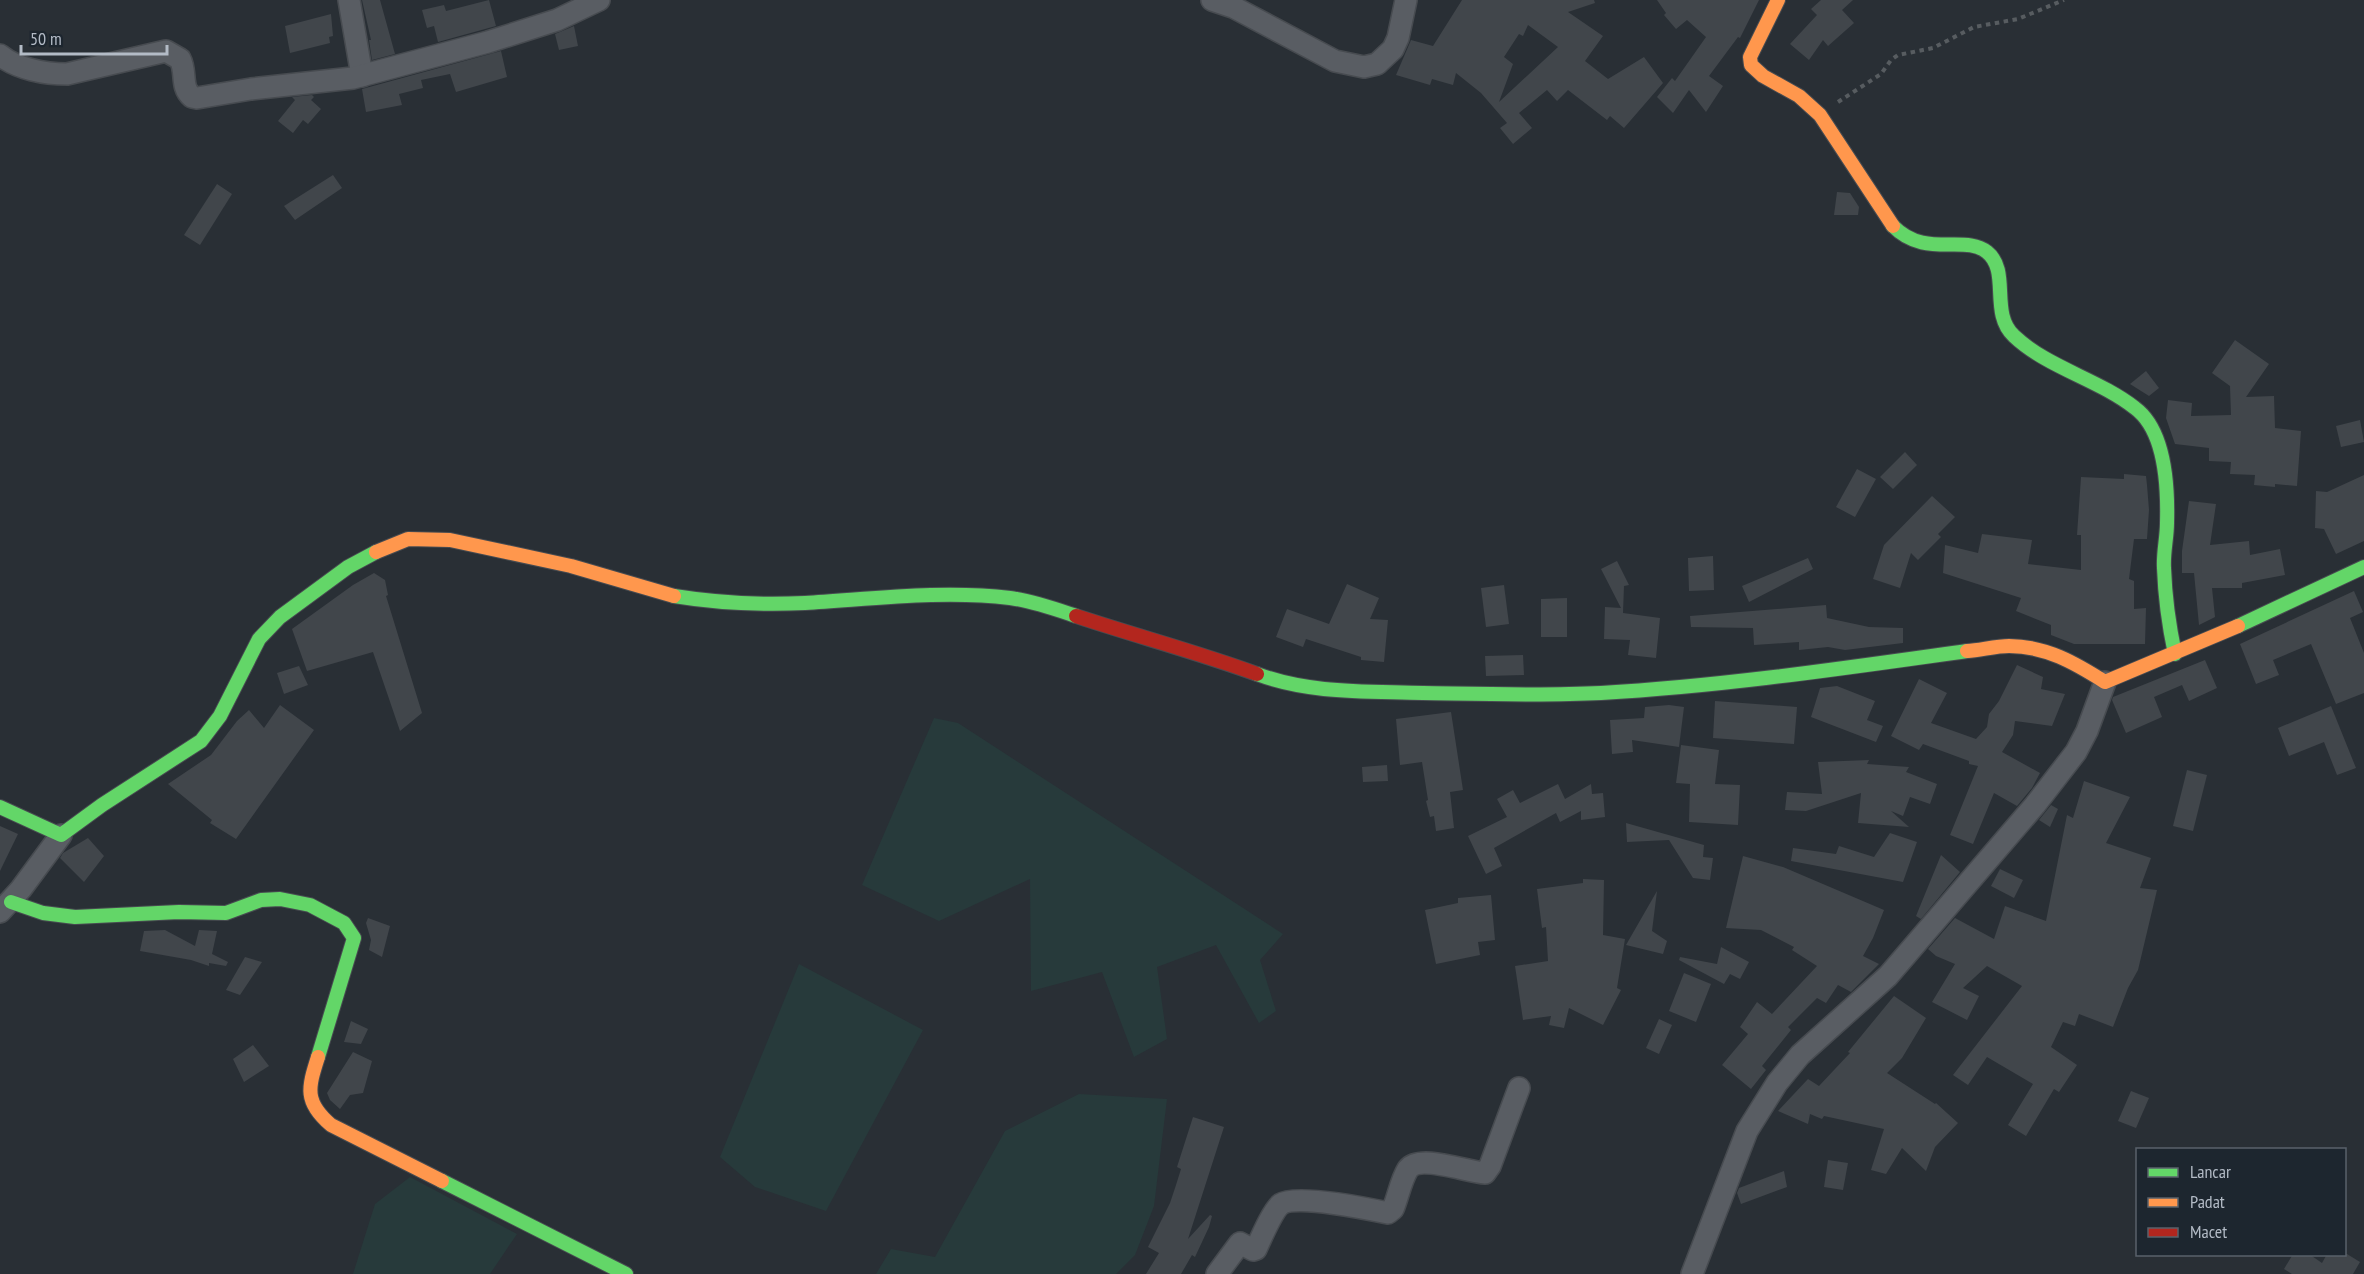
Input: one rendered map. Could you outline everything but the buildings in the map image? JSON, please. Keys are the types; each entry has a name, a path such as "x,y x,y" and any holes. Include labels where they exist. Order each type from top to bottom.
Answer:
{"street":[{"path":"349,0 362,76"},
{"path":"0,55 15,65 51,74 79,72 166,51 180,59 184,68 186,92 192,98 197,98 298,83 340,81 362,76 488,42 557,20 599,0"},
{"path":"1212,0 1233,8 1335,61 1364,67 1377,64 1393,49 1407,0"},
{"path":"1778,0 1750,57 1751,65 1763,76 1799,96 1820,115 1890,224 1899,234 1919,244 1973,247 1989,253 1998,271 2001,319 2008,331 2028,347 2134,406 2148,421 2152,428 2164,475 2167,522 2164,564 2168,615 2175,654"},
{"path":"626,1274 330,1125 315,1112 309,1098 310,1081 354,938 344,924 310,905 272,898 226,913 179,912 75,917 5,907 61,835 102,805 201,741 220,716 259,639 280,616 348,567 397,542 415,538 450,540 555,562 675,596 734,603 804,603 881,597 962,595 1011,598 1044,605 1205,655 1280,682 1318,690 1494,694 1599,693 1746,681 2008,646 2032,647 2054,652 2105,682"},
{"path":"1692,1274 1758,1110 1800,1055 1888,976 2028,813 2076,752 2087,731 2105,682 2175,654 2364,567"},
{"path":"0,807 61,835"},
{"path":"1217,1274 1240,1243 1252,1250 1256,1249 1277,1208 1284,1202 1302,1200 1367,1208 1388,1213 1393,1209 1406,1173 1415,1164 1431,1163 1482,1173 1487,1171 1519,1088"}],"path":[{"path":"1820,115 1881,74 1891,60 1898,55 1933,48 1974,27 2018,19 2064,0"}],"shaded area":[{"path":"934,718 958,723 1283,934 1260,960 1276,1011 1259,1023 1216,945 1157,967 1167,1039 1134,1057 1102,972 1031,991 1030,879 939,921 862,885"},
{"path":"799,964 923,1030 826,1211 755,1187 720,1157"},
{"path":"1079,1094 1167,1099 1154,1206 1135,1255 1116,1274 876,1274 891,1249 935,1257 1005,1131"},
{"path":"410,1177 517,1234 490,1274 353,1274 375,1204"}],"traffic: fast":[{"path":"1893,226 1905,236 1918,241 1931,244 1968,245 1987,252 1994,260 1998,270 2003,316 2014,336 2042,357 2121,398 2145,418 2159,445 2163,461 2167,509 2165,579 2175,654"},
{"path":"0,807 61,835 102,805 201,741 220,716 259,639 280,617 348,567 376,552"},
{"path":"2238,626 2364,567"},
{"path":"674,596 723,602 772,604 933,595 984,596 1027,601 1076,616"},
{"path":"1257,674 1297,685 1339,690 1579,694 1739,681 1967,651"},
{"path":"11,902 43,913 75,917 179,912 226,913 261,900 280,899 310,905 344,923 354,938 318,1057"},
{"path":"442,1181 626,1274"}],"traffic: slow":[{"path":"1778,0 1750,57 1751,65 1763,76 1799,96 1820,115 1893,226"},
{"path":"376,552 408,539 450,540 571,566 674,596"},
{"path":"1967,651 2009,646 2035,649 2071,662 2105,682 2238,626"},
{"path":"318,1057 312,1077 311,1094 312,1102 322,1117 331,1125 442,1181"}],"traffic: jam":[{"path":"1076,616 1257,674"}]}
